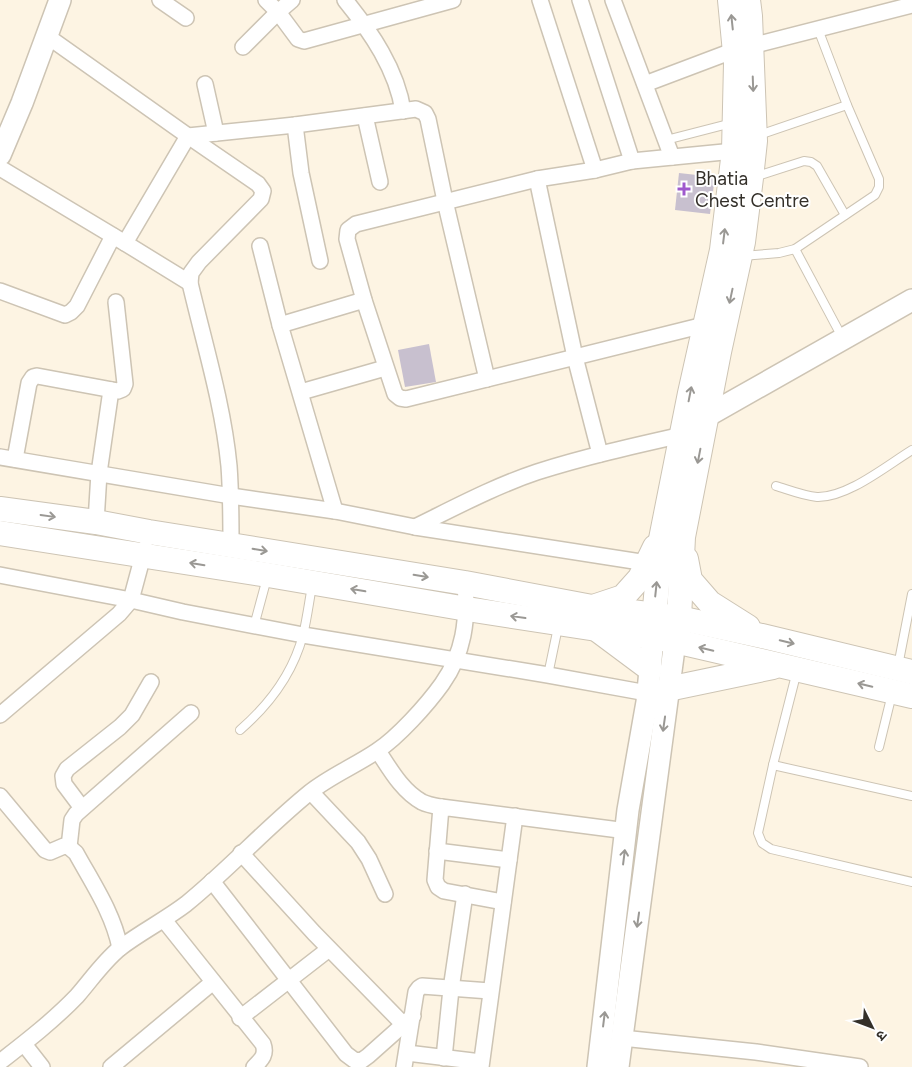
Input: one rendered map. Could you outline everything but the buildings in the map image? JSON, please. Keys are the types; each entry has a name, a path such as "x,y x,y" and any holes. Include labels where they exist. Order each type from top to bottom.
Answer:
{"main road":[{"path":"679,618 673,534 707,416 740,257 755,136 743,48 730,0"},
{"path":"660,631 673,534 682,435 704,326 722,250 734,151 736,63 743,48 748,0"},
{"path":"0,509 96,522 231,546 315,571 467,609 559,622 594,618 623,597 640,578 647,563 673,534"},
{"path":"0,533 268,575 315,571 465,584 594,618 660,631 789,668 902,694"},
{"path":"673,534 690,580 710,603 762,636"},
{"path":"594,618 650,669"},
{"path":"660,631 679,618 905,670"},
{"path":"658,691 789,668"}],"street":[{"path":"0,155 48,36 60,0"},
{"path":"160,0 186,18"},
{"path":"266,0 278,12 295,36 304,41 453,0"},
{"path":"243,47 292,0"},
{"path":"345,0 364,24 392,74 401,96 403,111"},
{"path":"540,0 595,170"},
{"path":"580,0 632,161"},
{"path":"614,0 672,157"},
{"path":"644,84 743,48 912,4 910,0"},
{"path":"48,36 258,184 263,190 261,199 198,262 191,273 190,284 222,419 229,464 231,546"},
{"path":"205,84 216,133"},
{"path":"188,136 416,109 421,110 428,118 445,201 487,379"},
{"path":"365,116 380,182"},
{"path":"295,124 301,173 320,261"},
{"path":"0,290 65,315 68,314 76,306 188,136"},
{"path":"704,326 406,399 400,398 395,394 385,368 347,239 348,230 356,224 537,179 595,170 632,161 734,151"},
{"path":"0,168 190,284"},
{"path":"537,179 576,357 600,454"},
{"path":"260,246 280,325 335,512"},
{"path":"280,325 364,300"},
{"path":"707,416 912,300"},
{"path":"116,302 125,384 123,389 118,391 38,376 33,377 29,383 7,458 415,527 647,563"},
{"path":"301,392 385,368"},
{"path":"96,522 99,473 111,390"},
{"path":"415,527 536,472 600,454 682,435"},
{"path":"0,715 118,614 131,600 149,532"},
{"path":"0,575 254,626 455,662 658,691"},
{"path":"0,1062 51,1021 120,948 164,920 212,881 311,792 343,770 378,751 405,726 442,684 455,662 462,642 467,609 465,584"},
{"path":"598,1067 628,810 658,691 650,669 660,631"},
{"path":"618,1067 658,691 660,631"},
{"path":"82,808 64,784 63,776 67,769 120,727 132,715 151,682"},
{"path":"69,847 72,820 82,808 191,713"},
{"path":"378,751 399,782 410,794 423,803 441,807 627,831"},
{"path":"311,792 358,842 369,859 385,894"},
{"path":"0,796 45,850 50,852 64,846 69,847 76,853 104,902 116,928 120,948"},
{"path":"441,807 435,880 438,887 444,891 503,902"},
{"path":"490,991 422,986 419,988 416,992 409,1021 405,1060 444,1058 481,1064 515,816"},
{"path":"437,851 509,860"},
{"path":"241,853 329,949 409,1021"},
{"path":"212,881 346,1054 354,1060 361,1061 409,1021"},
{"path":"444,1058 451,989 465,894"},
{"path":"164,920 240,1018 263,1044 265,1049 264,1056 254,1067"},
{"path":"240,1018 329,949"},
{"path":"111,1067 213,982"},
{"path":"622,1038 755,1060 860,1067"},
{"path":"24,1044 42,1067"}],"lane":[{"path":"740,257 779,253 795,249 875,195 879,187 879,179 847,105 818,29"},
{"path":"755,136 847,105"},
{"path":"666,140 734,122"},
{"path":"751,178 804,161 810,162 817,166 845,215"},
{"path":"795,249 843,339"},
{"path":"776,486 815,497 834,496 854,486 912,450"},
{"path":"240,730 258,715 280,687 291,666 303,635 315,571"},
{"path":"254,626 268,575"},
{"path":"905,670 912,594"},
{"path":"548,675 559,622"},
{"path":"789,668 773,765 758,833 762,842 771,849 912,882"},
{"path":"879,747 902,694"},
{"path":"773,765 912,796"}],"place":[{"name":"Bhatia Chest Centre","path":"684,189"}]}
